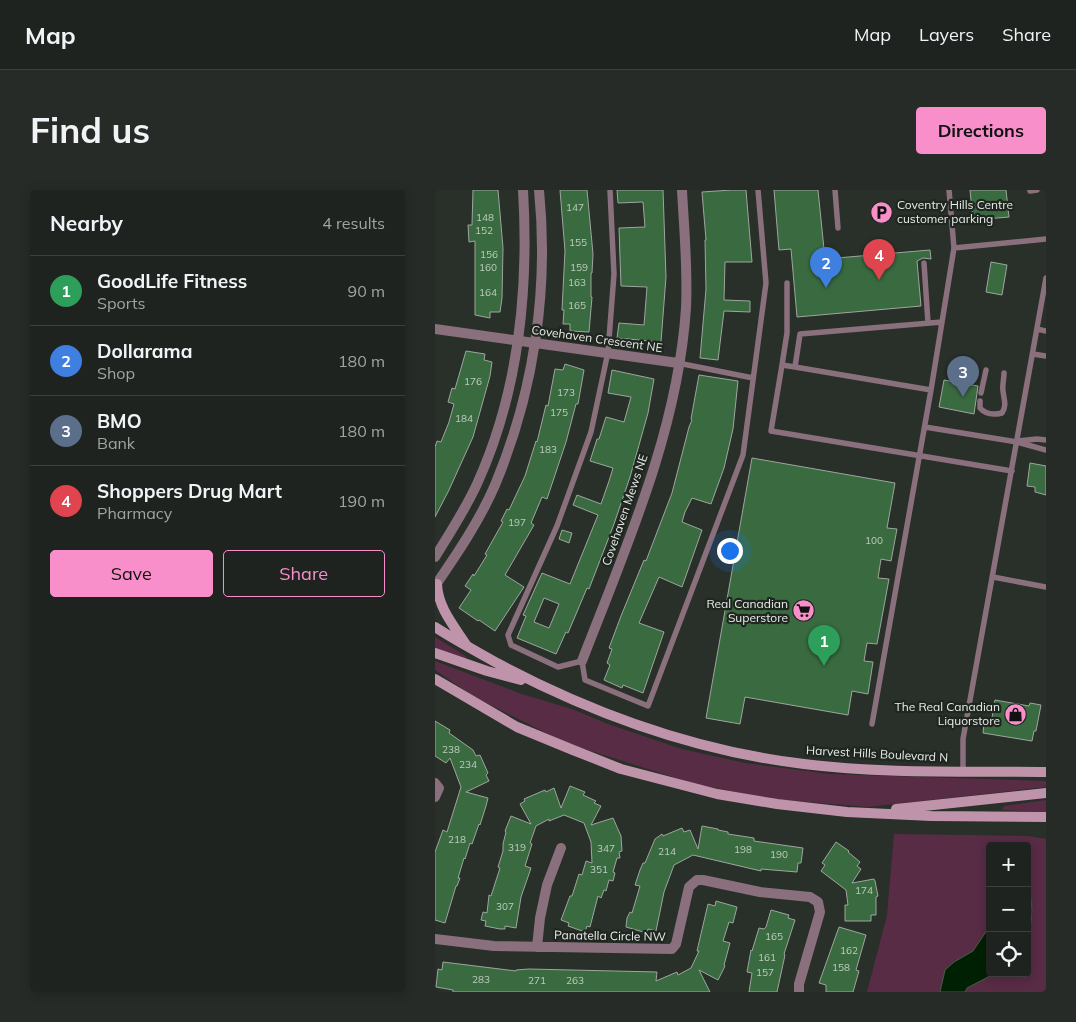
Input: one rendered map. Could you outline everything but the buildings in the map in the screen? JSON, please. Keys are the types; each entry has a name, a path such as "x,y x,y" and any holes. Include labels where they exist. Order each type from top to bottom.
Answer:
{"main road":[{"path":"436,585 442,608 469,648"},
{"name":"Harvest Hills Boulevard N","path":"435,627 469,648 537,684 629,722 725,750 767,759 844,768 1046,772"},
{"path":"435,653 487,671 537,684"},
{"path":"435,679 517,727 621,769 717,794 777,804 847,812 931,816 1046,817"},
{"path":"865,813 1046,793"},
{"path":"1013,817 1046,824"}],"street":[{"path":"435,556 454,528 477,484 499,423 509,387 519,340 525,285 523,190"},
{"path":"436,585 474,525 494,486 523,403 536,342 540,285 541,212 539,190"},
{"name":"Covehaven Crescent NE","path":"435,329 678,363 686,307 682,190"},
{"name":"Covehaven Mews NE","path":"582,661 640,512 663,438 674,391 678,363"},
{"path":"435,783 439,788 435,797"},
{"path":"537,947 540,918 547,885 561,848"},
{"name":"Panatella Circle NW","path":"435,939 494,946 672,949 676,944 689,887 697,880 760,892 810,897 818,902 820,912 799,984 799,992"}],"lane":[{"path":"610,190 615,274 607,352 591,432 557,526 508,635 511,645 558,667 582,661 585,680 647,706 743,455 766,283 758,190"},
{"path":"835,190 838,228"},
{"path":"872,724 925,427 954,248 949,190"},
{"path":"1030,190 1037,190"},
{"path":"954,248 1046,239"},
{"path":"924,263 928,323"},
{"path":"963,771 963,738 1046,278"},
{"path":"787,283 787,333 771,431 1012,471"},
{"path":"787,333 800,334 859,330 942,322"},
{"path":"1037,329 1046,331"},
{"path":"795,367 800,334"},
{"path":"1033,354 1046,356"},
{"path":"678,363 753,378"},
{"path":"782,365 931,390"},
{"path":"981,393 985,370"},
{"path":"980,401 980,408 983,412 995,415 1002,413 1005,407 1003,391 1004,373"},
{"path":"925,427 1017,442 1046,450"},
{"path":"1017,442 1037,439 1046,440"},
{"path":"993,577 1046,586"}],"shaded area":[{"path":"435,637 467,657 464,661 435,650"},
{"path":"435,661 522,694 572,709 608,724 682,749 745,763 830,774 1046,781 1046,787 868,807 771,799 695,784 566,743 473,696 435,670"},
{"path":"1046,800 1046,812 1002,810 1004,806"},
{"path":"894,834 1029,836 1046,839 1046,992 867,992 887,915"},
{"path":"986,932 986,977 988,977 967,988 965,992 940,992 945,970 954,962 973,951"}],"place":[{"name":"Coventry Hills Centre customer parking","path":"881,212"},
{"name":"Shoppers Drug Mart","path":"879,280"},
{"name":"Dollarama","path":"826,288"},
{"name":"BMO","path":"963,397"},
{"name":"Real Canadian Superstore","path":"804,611"},
{"name":"GoodLife Fitness","path":"824,666"},
{"name":"The Real Canadian Liquorstore","path":"1016,714"}]}
